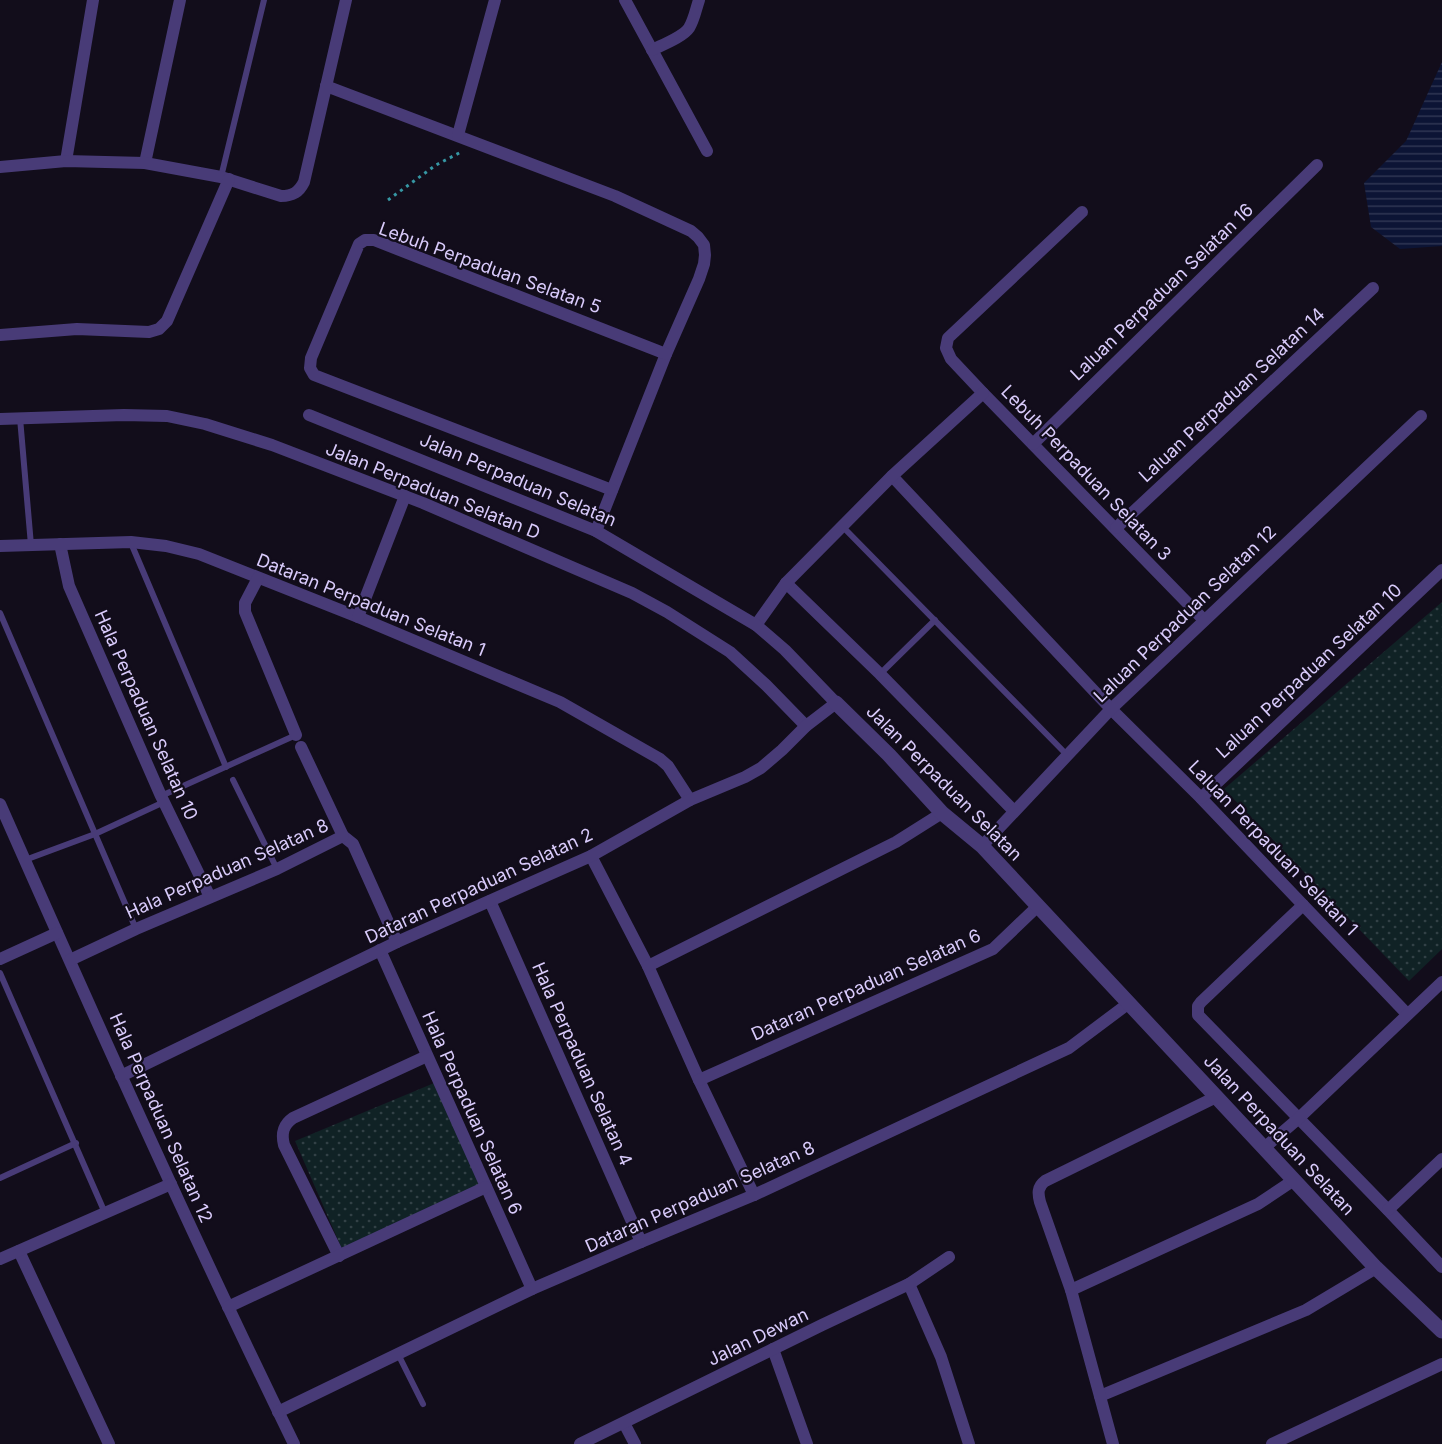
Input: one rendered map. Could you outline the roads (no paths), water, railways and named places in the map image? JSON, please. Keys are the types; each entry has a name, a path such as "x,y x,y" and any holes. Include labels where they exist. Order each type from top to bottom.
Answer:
{"street":[{"path":"66,161 93,0"},
{"path":"145,163 180,0"},
{"path":"0,167 66,161 145,163 225,178 281,196 296,194 304,182 346,0"},
{"path":"458,135 495,0"},
{"path":"625,0 707,151"},
{"path":"652,50 688,29 699,0"},
{"path":"326,86 615,196 691,231 704,245 704,264 699,279 666,354 596,531"},
{"name":"Laluan Perpaduan Selatan 16","path":"1033,444 1317,165"},
{"path":"0,335 77,329 148,332 159,329 167,321 225,178"},
{"name":"Lebuh Perpaduan Selatan 3","path":"1082,212 948,338 946,348 951,358 983,393 1204,620"},
{"name":"Lebuh Perpaduan Selatan 5","path":"612,490 314,375 310,368 311,358 359,244 366,240 374,240 666,354"},
{"name":"Laluan Perpaduan Selatan 14","path":"1116,528 1373,288"},
{"path":"756,625 786,583 892,476 983,393"},
{"name":"Jalan Perpaduan Selatan","path":"309,415 596,531 756,625 889,755 942,813 982,846 1376,1268 1442,1331"},
{"name":"Jalan Perpaduan Selatan D","path":"0,419 167,416 186,419 272,445 405,496 632,593 730,652 806,726"},
{"name":"Laluan Perpaduan Selatan 12","path":"982,846 1111,709 1421,416"},
{"name":"Laluan Perpaduan Selatan 1","path":"892,476 1111,709 1201,798 1407,1014"},
{"path":"358,617 405,496"},
{"name":"Dataran Perpaduan Selatan 1","path":"0,546 131,542 166,546 199,554 358,617 560,702 660,759 669,766 690,800"},
{"name":"Hala Perpaduan Selatan 10","path":"60,544 69,586 163,799 210,897"},
{"name":"Laluan Perpaduan Selatan 10","path":"1201,798 1442,570"},
{"path":"258,578 245,603 245,612 296,735"},
{"path":"786,583 880,674 1014,811"},
{"name":"Dataran Perpaduan Selatan 2","path":"121,1076 397,942 591,856 690,800 745,777 761,768 806,726 836,703"},
{"name":"Hala Perpaduan Selatan 8","path":"70,960 136,929 277,869 343,836 301,747"},
{"name":"Hala Perpaduan Selatan 12","path":"0,804 121,1076 294,1444"},
{"path":"648,966 896,842 942,813"},
{"path":"343,836 353,844 397,942"},
{"path":"591,856 648,966 754,1195"},
{"name":"Hala Perpaduan Selatan 4","path":"490,901 641,1242"},
{"path":"1303,905 1201,1002 1197,1011 1200,1019 1442,1267"},
{"name":"Dataran Perpaduan Selatan 6","path":"699,1080 993,949 1038,906"},
{"path":"0,959 57,933"},
{"name":"Hala Perpaduan Selatan 6","path":"380,950 532,1290"},
{"path":"1264,1148 1299,1118 1442,981"},
{"name":"Dataran Perpaduan Selatan 8","path":"278,1412 532,1290 754,1195 1069,1048 1129,1003"},
{"path":"339,1256 284,1145 283,1130 293,1119 427,1056"},
{"path":"1113,1444 1071,1290 1038,1192 1045,1181 1216,1097"},
{"path":"1388,1210 1442,1159"},
{"path":"1071,1290 1258,1204 1294,1180"},
{"path":"0,1259 171,1184"},
{"path":"228,1307 486,1187"},
{"path":"19,1251 109,1444"},
{"name":"Jalan Dewan","path":"580,1444 909,1284 949,1257"},
{"path":"1100,1396 1306,1310 1376,1268"},
{"path":"909,1284 941,1357 969,1444"},
{"path":"773,1349 807,1444"},
{"path":"1272,1444 1442,1364"},
{"path":"624,1423 635,1444"}],"lane":[{"path":"225,178 264,0"},
{"path":"20,417 31,545"},
{"path":"842,526 1068,756"},
{"path":"131,542 226,767"},
{"path":"0,613 136,929"},
{"path":"880,674 935,620"},
{"path":"25,860 95,834 226,767 296,735"},
{"path":"233,780 277,869"},
{"path":"0,973 105,1213"},
{"path":"0,1178 76,1143"},
{"path":"398,1354 423,1404"}],"water":[{"path":"1442,62 1442,246 1400,249 1371,227 1364,183 1406,141"}]}
